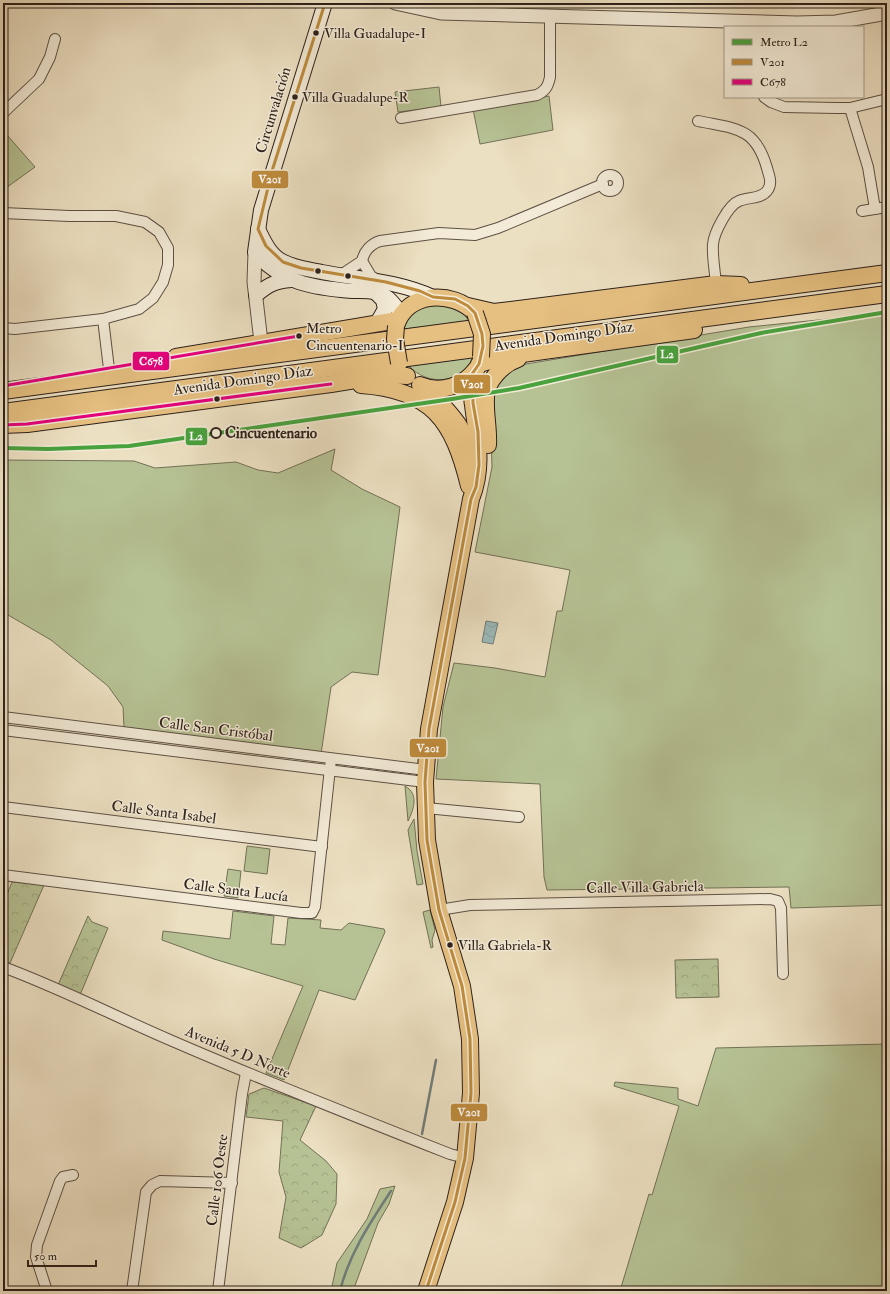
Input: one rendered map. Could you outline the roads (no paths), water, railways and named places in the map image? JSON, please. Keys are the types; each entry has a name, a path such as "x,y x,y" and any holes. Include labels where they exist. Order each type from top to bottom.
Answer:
{"main road":[{"name":"Circunvalación","path":"255,252 258,229 272,171 325,3"},
{"path":"258,229 266,246 274,256 283,262 301,268 341,275 376,286 389,298 398,320 395,339 403,369 417,384 438,389 450,387 462,382 477,365 508,356 533,354 778,316 832,300"},
{"path":"255,252 273,270 291,280 328,289 376,286 420,291 433,297 455,299 472,309 494,312 716,284 780,287"},
{"name":"Avenida Domingo Díaz","path":"3,391 887,273"},
{"path":"256,295 268,284 278,281 291,280"},
{"path":"376,286 385,308 377,323"},
{"name":"Avenida Domingo Díaz","path":"3,412 832,300 887,294"},
{"path":"3,386 398,320 413,304 433,297"},
{"path":"426,1291 455,1202 465,1158 471,1093 470,1039 462,986 439,910 427,840 425,776 429,729 439,667 479,451 472,404 482,334 472,309"},
{"path":"472,490 488,450 489,434 485,396 492,381 501,368 514,360 533,354"},
{"path":"3,425 27,424 331,384 386,375 403,369"},
{"path":"331,384 382,387 397,390 411,395 424,403 436,413 454,439 463,460 472,490"},
{"path":"425,387 448,411 466,437 471,456 472,490"}],"street":[{"path":"395,3 412,5 441,12 485,8 550,15 763,25 836,22 887,13"},
{"path":"401,118 536,95 544,91 549,85 550,77 550,15"},
{"path":"3,113 39,79 50,57 55,39"},
{"path":"765,98 784,107 850,108 887,99"},
{"path":"850,108 868,167 875,209"},
{"path":"698,121 738,130 750,136 760,146 770,182 768,190 762,195 738,201 733,204 726,213 713,244 716,284"},
{"path":"376,286 362,261 363,255 374,243 439,233 475,235 498,228 603,184"},
{"path":"862,210 887,207"},
{"path":"3,212 69,216 116,216 145,222 159,232 168,248 168,265 163,282 153,298 139,309 103,319 15,329 3,328"},
{"name":"Circunvalación","path":"255,252 254,268 261,342"},
{"path":"341,275 362,261"},
{"path":"103,319 109,369"},
{"name":"Calle San Cristóbal","path":"3,717 332,759 425,776"},
{"name":"Calle San Cristóbal","path":"3,730 330,771 425,776"},
{"name":"Calle Santa Lucía","path":"3,875 301,914 312,913 315,907 332,759"},
{"name":"Calle Santa Isabel","path":"3,807 322,847"},
{"path":"426,808 519,817"},
{"name":"Calle Villa Gabriela","path":"439,910 470,904 770,899 778,901 782,908 783,974"},
{"name":"Avenida 5 D Norte","path":"3,967 36,979 113,1016 246,1073 450,1154 465,1158"},
{"name":"Calle 106 Oeste","path":"218,1291 242,1094 246,1073"},
{"path":"47,1291 36,1257 37,1245 60,1181 63,1177 72,1175"},
{"path":"132,1291 146,1192 149,1188 160,1181 232,1183"}],"water":[{"path":"486,621 498,623 493,644 482,642"}],"waterway":[{"path":"422,1134 436,1060"},
{"path":"340,1291 349,1264 361,1239 391,1191"}],"metro line":[{"name":"L2","path":"3,448 48,449 129,446 452,399 519,388 761,333 887,312"}],"place":[{"name":"Villa Guadalupe-I","path":"316,33"},
{"name":"Villa Guadalupe-R","path":"295,97"},
{"name":"Metro Cincuentenario-I","path":"299,336"},
{"name":"Cincuentenario","path":"216,433"},
{"name":"Villa Gabriela-R","path":"450,945"}]}
